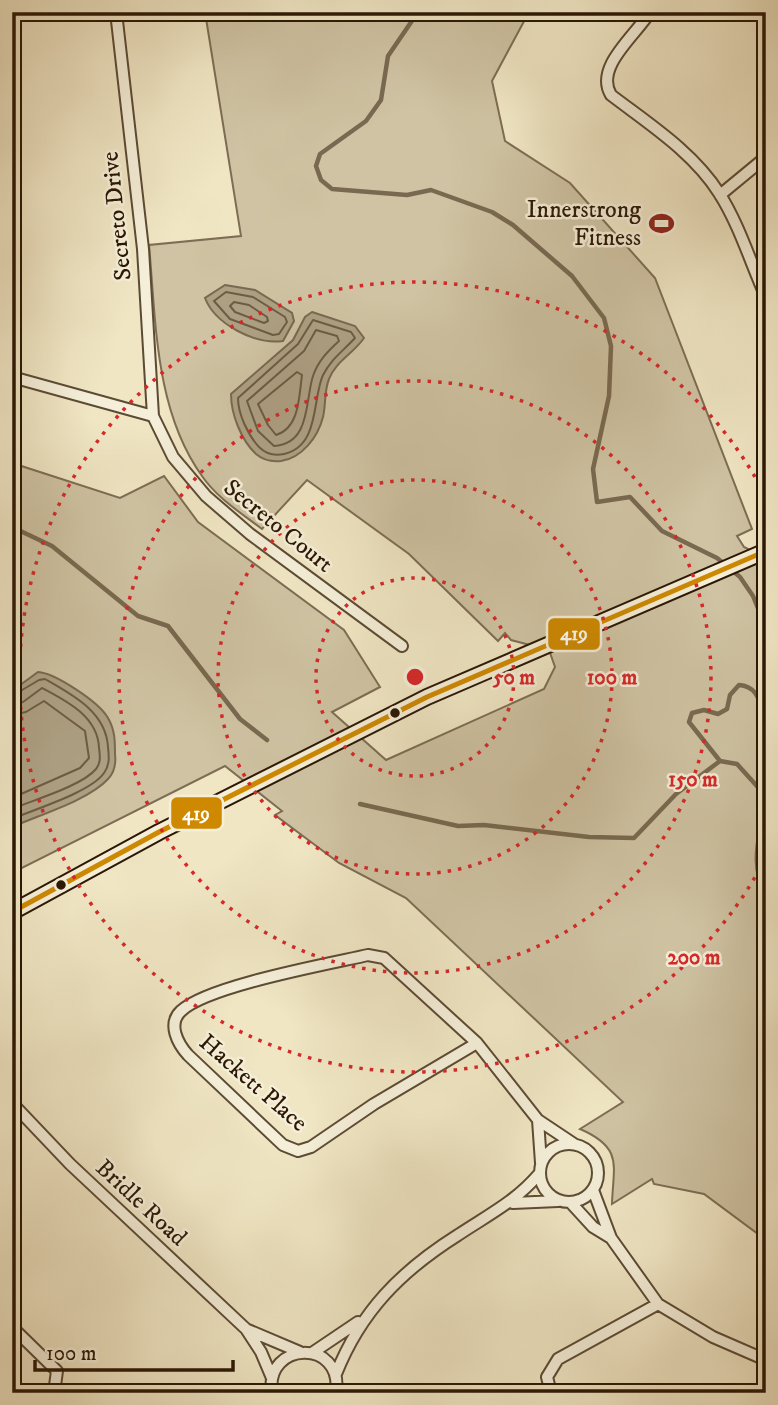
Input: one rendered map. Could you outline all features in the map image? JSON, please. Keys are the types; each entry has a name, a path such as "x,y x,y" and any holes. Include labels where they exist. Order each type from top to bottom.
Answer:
{"street":[{"name":"Secreto Drive","path":"116,12 143,249 153,416"},
{"path":"650,12 606,73 606,86 611,95 683,152 720,195 766,297"},
{"path":"720,195 766,157"},
{"path":"12,377 153,416"},
{"name":"Secreto Court","path":"153,416 173,457 206,496 250,534 402,646"},
{"path":"12,912 159,832 427,697 533,649 766,551"},
{"name":"Hackett Place","path":"477,1044 374,1104 311,1147 298,1151 284,1145 188,1055 180,1046 175,1025 181,1011 223,991 368,955 393,963 477,1044 538,1119 574,1144"},
{"name":"Bridle Road","path":"12,1103 70,1164 246,1329 261,1352 272,1388"},
{"path":"538,1119 540,1169 546,1192 558,1201"},
{"path":"336,1392 336,1374 363,1318 385,1292 456,1236 510,1204 556,1146 574,1144 590,1151 596,1160 599,1176 593,1190 584,1199 572,1203 558,1201 510,1204"},
{"path":"593,1190 611,1238 658,1304 713,1337 766,1360"},
{"path":"572,1203 593,1227 611,1238"},
{"path":"551,1393 547,1377 558,1359 658,1304"},
{"path":"272,1388 282,1361 306,1353 363,1318"},
{"path":"12,1327 57,1371 54,1393"},
{"name":"Bridle Road","path":"246,1329 273,1344 306,1353"},
{"path":"306,1353 329,1363 336,1374"}],"shaded area":[{"path":"205,12 529,12 492,81 505,141 570,183 655,278 752,529 737,536 744,547 766,558 766,1240 704,1194 654,1184 652,1179 612,1204 614,1169 610,1151 604,1143 580,1129 623,1102 406,898 339,863 275,815 282,811 225,766 12,873 12,463 120,498 164,476 198,522 344,630 380,687 332,712 386,760 544,689 555,667 549,650 511,640 505,633 498,641 409,554 307,480 262,529 215,491 187,451 166,395 160,365 149,245 241,236"}],"water":[{"path":"225,285 255,290 292,313 294,321 283,341 260,340 249,336 237,331 217,316 205,298"},
{"path":"312,312 355,326 364,338 332,373 326,388 321,425 313,439 296,456 278,461 268,460 256,454 241,434 231,394 293,340 305,317"},
{"path":"38,672 65,683 103,711 113,731 115,764 108,779 89,794 12,827 12,691"}],"waterway":[{"path":"418,12 388,56 381,100 366,121 320,154 316,166 321,180 332,189 407,195 431,190 492,212 513,225 572,276 604,318 611,346 609,396 593,469 597,502 630,497 662,531 717,558 740,577 753,596 766,628"},
{"path":"12,527 52,546 138,616 168,626 240,719 267,740"},
{"path":"766,719 754,692 739,685 730,695 727,709 718,714 704,710 692,713 689,722 720,761 737,764 765,795 757,857 760,881 766,893"},
{"path":"360,804 458,826 484,825 589,837 634,838 676,794 720,761"}],"transit line":[{"name":"419","path":"12,912 159,832 427,697 766,551"}],"place":[{"name":"Innerstrong Fitness","path":"661,224"}]}
